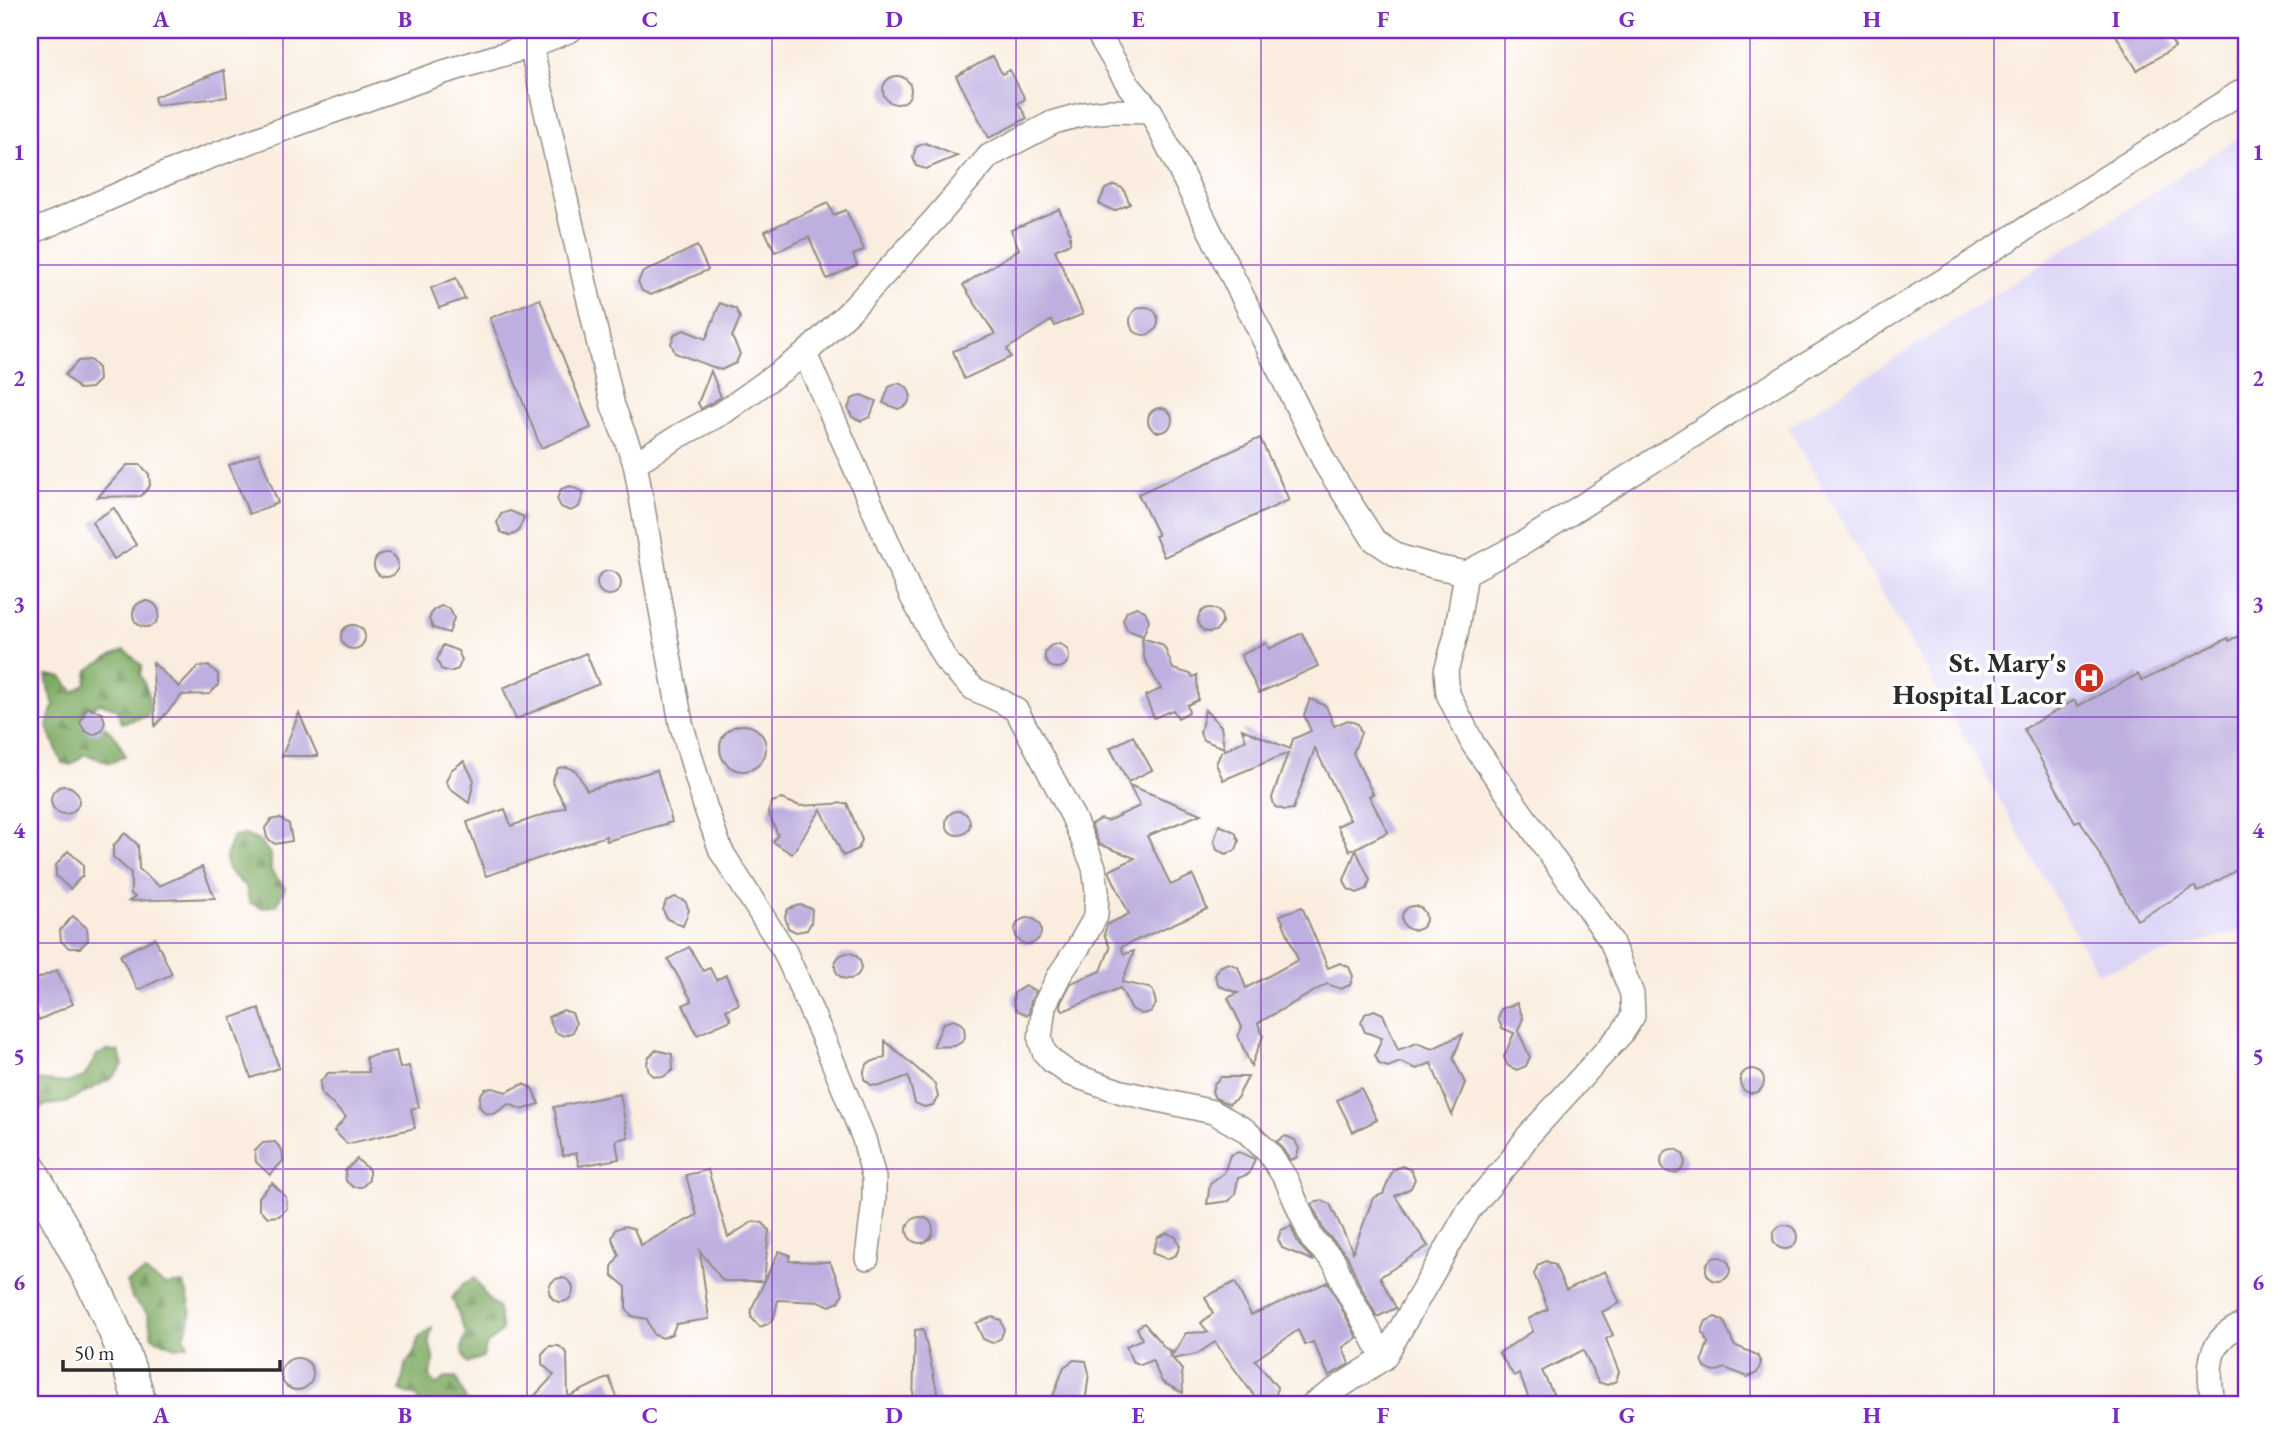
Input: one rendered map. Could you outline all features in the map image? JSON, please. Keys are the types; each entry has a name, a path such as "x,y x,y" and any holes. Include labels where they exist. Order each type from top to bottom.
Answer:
{"street":[{"path":"1096,30 1129,86 1151,112 1321,455 1357,516 1374,540 1398,556 1466,573 1525,542 2247,88"},
{"path":"30,233 167,173 444,72 531,46 560,32"},
{"path":"531,46 613,406 635,463 681,723 721,850 785,952 864,1139 874,1178 867,1258"},
{"path":"635,463 724,412 805,354 852,309 989,156 1054,122 1109,111 1151,112"},
{"path":"805,354 933,639 946,661 974,689 1017,711 1073,817 1094,867 1096,916 1060,974 1044,1006 1040,1040 1044,1052 1052,1062 1070,1074 1122,1092 1213,1112 1245,1130 1268,1152 1286,1179 1312,1239 1334,1261 1345,1287 1384,1358"},
{"path":"1312,1404 1384,1358 1469,1210 1528,1136 1622,1033 1633,1016 1632,994 1611,941 1473,744 1448,694 1446,671 1456,635 1466,573"},
{"path":"30,1169 110,1319 127,1358 140,1404"},
{"path":"2213,1404 2208,1370 2214,1346 2235,1327 2247,1323"}],"shaded area":[{"name":"St. Mary's Hospital Lacor","path":"2247,132 2247,929 2098,973 1788,427"}],"green space":[{"path":"125,650 142,666 140,674 149,695 148,716 122,723 117,709 101,703 84,712 113,735 125,756 110,763 85,754 71,765 62,763 47,726 54,704 46,675 62,677 74,692 86,683 88,670"},
{"path":"245,835 259,841 271,855 271,871 285,888 277,905 261,908 249,902 246,886 226,865 233,837"},
{"path":"108,1050 119,1052 123,1065 112,1078 65,1103 45,1105 34,1113 37,1080 67,1083 84,1077 97,1055"},
{"path":"145,1272 165,1285 183,1283 190,1309 184,1335 188,1345 176,1347 152,1337 148,1314 132,1298 127,1282"},
{"path":"475,1278 487,1298 498,1308 502,1331 487,1344 483,1357 468,1363 462,1349 466,1333 452,1298 463,1284"},
{"path":"432,1328 429,1341 434,1361 431,1379 437,1385 446,1377 456,1377 468,1404 421,1404 416,1396 400,1391 405,1366 414,1353 419,1337"}],"building":[{"path":"2113,30 2165,30 2175,47 2137,70"},
{"path":"993,56 1002,74 1010,70 1025,99 1018,103 1027,118 989,138 956,76"},
{"path":"224,70 227,97 156,105 154,97"},
{"path":"897,76 907,80 911,90 907,100 897,104 887,100 883,90 887,80"},
{"path":"925,143 957,156 926,169 916,166 913,157 916,147"},
{"path":"1114,185 1123,188 1130,204 1114,211 1099,204 1105,189"},
{"path":"828,203 833,215 846,210 864,250 853,255 857,265 827,279 809,237 775,252 765,231"},
{"path":"1059,209 1070,233 1070,243 1055,250 1083,314 1055,326 1052,320 1007,349 1011,357 964,379 953,351 995,334 963,285 1019,249 1011,230"},
{"path":"697,246 708,270 651,295 642,291 638,282 642,273"},
{"path":"456,278 465,299 439,308 431,288"},
{"path":"540,299 591,428 541,448 490,318"},
{"path":"720,303 736,309 740,318 732,337 740,354 736,363 721,370 675,353 671,343 675,334 684,330 706,339"},
{"path":"1144,307 1154,311 1158,321 1154,331 1144,335 1134,331 1130,321 1134,311"},
{"path":"90,360 98,368 99,380 91,388 79,389 65,375 78,361"},
{"path":"711,371 721,397 701,409 698,403"},
{"path":"898,383 907,387 911,396 907,405 898,409 883,403 889,387"},
{"path":"861,395 876,401 870,417 861,421 852,417 848,408 852,399"},
{"path":"1160,408 1169,411 1172,420 1169,429 1160,432 1151,429 1148,420 1151,411"},
{"path":"1260,438 1289,500 1164,557 1155,536 1158,535 1138,494"},
{"path":"259,453 278,503 249,514 229,465"},
{"path":"127,465 140,465 149,474 150,486 141,496 98,497"},
{"path":"570,486 584,492 579,507 570,511 561,507 557,499 561,489"},
{"path":"114,508 136,545 114,559 92,522"},
{"path":"510,511 524,517 518,532 510,536 501,532 497,523 501,514"},
{"path":"386,553 397,560 398,565 391,576 386,577 375,570 374,565 381,554"},
{"path":"609,571 620,578 621,583 614,594 609,595 598,588 597,583 604,572"},
{"path":"146,601 155,605 159,614 155,623 146,627 137,623 133,614 137,605"},
{"path":"441,606 450,609 454,618 449,633 433,628 429,619 433,610"},
{"path":"1136,607 1145,611 1149,620 1143,636 1127,630 1123,620 1127,611"},
{"path":"1210,608 1219,611 1222,620 1219,629 1210,632 1201,629 1198,620 1201,611"},
{"path":"353,625 364,632 365,637 358,648 353,649 342,642 341,637 348,626"},
{"path":"2247,632 2247,864 2198,892 2195,887 2137,920 2080,820 2075,822 2024,729 2075,700 2078,706 2138,674 2142,681 2228,638 2229,641"},
{"path":"1302,633 1318,666 1259,693 1241,655 1266,643 1269,649"},
{"path":"1142,638 1165,648 1173,669 1193,677 1197,675 1198,700 1187,705 1189,712 1178,718 1173,710 1154,718 1145,696 1161,689 1144,658"},
{"path":"1057,644 1066,647 1069,656 1066,665 1057,668 1048,665 1045,656 1048,647"},
{"path":"443,645 458,651 462,660 458,669 450,672 441,669 437,660"},
{"path":"586,653 599,684 516,719 503,688"},
{"path":"153,663 179,687 198,667 209,666 218,674 218,685 210,694 182,695 155,726"},
{"path":"1310,699 1326,706 1334,726 1348,720 1358,724 1361,733 1353,753 1373,794 1369,796 1388,832 1350,851 1337,826 1350,820 1315,748 1293,809 1275,807 1272,798 1288,753 1223,780 1216,764 1221,752 1246,740 1242,729 1290,749 1293,739 1311,731 1304,715"},
{"path":"87,707 102,713 105,722 102,731 93,735 85,731 80,723"},
{"path":"1205,710 1221,726 1224,748 1203,740 1200,733"},
{"path":"299,713 318,756 282,756"},
{"path":"743,725 759,732 766,748 759,764 743,771 727,764 720,748 727,732"},
{"path":"1133,736 1152,770 1128,782 1110,748"},
{"path":"464,761 474,780 469,803 450,789 446,781 451,770"},
{"path":"567,767 576,771 587,790 657,770 672,822 607,841 606,836 486,876 467,822 505,809 511,826 566,807 552,781 558,768"},
{"path":"1129,785 1201,814 1147,836 1171,885 1193,875 1207,909 1121,947 1124,954 1134,951 1122,982 1153,991 1156,1004 1150,1012 1141,1014 1132,1009 1120,988 1063,1011 1060,1004 1071,983 1101,971 1110,948 1104,934 1108,924 1129,914 1109,871 1135,858 1099,844 1091,824 1101,819 1107,821 1140,806"},
{"path":"65,786 75,790 79,800 75,810 65,814 55,810 51,800 55,790"},
{"path":"781,799 800,806 847,803 862,840 858,849 843,856 821,809 792,854 773,842 778,835 768,812 772,802"},
{"path":"958,811 967,814 970,823 967,832 958,835 949,832 946,823 949,814"},
{"path":"280,818 289,824 292,841 275,844 267,838 265,828 271,820"},
{"path":"1219,825 1235,832 1239,841 1236,850 1226,854 1217,850 1214,841"},
{"path":"125,833 138,845 139,869 159,886 202,867 215,898 129,901 135,897 131,894 131,873 113,857 113,846"},
{"path":"1356,850 1370,880 1367,889 1357,893 1348,889 1344,880"},
{"path":"68,851 83,864 83,875 70,889 56,876 56,865"},
{"path":"675,897 685,901 689,910 683,926 667,919 663,910 666,901"},
{"path":"800,905 812,909 811,923 807,930 796,932 788,928 785,916 788,909"},
{"path":"1414,906 1423,909 1426,918 1423,927 1414,930 1405,927 1402,918 1405,909"},
{"path":"1302,907 1328,968 1340,963 1349,967 1353,976 1350,985 1341,989 1327,984 1258,1023 1263,1036 1251,1066 1238,1036 1242,1027 1228,998 1238,993 1219,986 1215,976 1219,967 1228,963 1238,967 1246,988 1298,960 1280,915"},
{"path":"73,916 87,928 88,940 80,948 69,948 61,941 60,930"},
{"path":"1028,918 1037,922 1041,931 1037,940 1028,944 1019,940 1015,931 1019,922"},
{"path":"155,938 172,974 138,990 120,955"},
{"path":"689,947 703,971 710,968 716,980 726,975 739,1004 726,1010 731,1020 697,1035 683,1005 692,1001 668,959"},
{"path":"848,953 858,956 861,966 858,976 848,979 838,976 835,966 838,956"},
{"path":"57,970 73,1004 39,1020 30,1000 30,982"},
{"path":"1025,986 1036,991 1027,1015 1016,1010 1013,1001 1014,993"},
{"path":"1517,1003 1523,1018 1518,1031 1530,1057 1526,1066 1517,1070 1508,1066 1504,1057 1514,1033 1502,1028 1498,1019 1501,1009"},
{"path":"259,1008 279,1068 251,1078 231,1018"},
{"path":"563,1010 572,1013 576,1023 573,1032 564,1036 555,1032 548,1017"},
{"path":"1374,1010 1383,1014 1398,1050 1417,1043 1432,1049 1463,1034 1453,1058 1465,1083 1452,1115 1431,1063 1417,1069 1400,1062 1388,1067 1379,1064 1375,1055 1382,1038 1365,1032 1361,1023 1365,1014"},
{"path":"954,1020 964,1028 963,1041 955,1046 933,1047 943,1023"},
{"path":"885,1041 935,1084 938,1097 933,1105 924,1107 915,1103 908,1076 880,1086 871,1085 864,1079 864,1070 868,1063 885,1057"},
{"path":"656,1050 672,1054 673,1070 663,1077 654,1076 647,1065 648,1058"},
{"path":"396,1051 400,1068 409,1066 419,1107 411,1109 415,1128 347,1144 334,1131 346,1117 321,1093 320,1082 328,1073 369,1072 366,1057"},
{"path":"1752,1069 1761,1072 1764,1081 1761,1090 1752,1093 1743,1090 1740,1081 1743,1072"},
{"path":"1221,1077 1248,1077 1237,1098 1229,1104 1215,1098 1212,1092 1214,1084"},
{"path":"523,1084 532,1088 539,1104 523,1110 509,1104 494,1114 485,1113 479,1106 480,1095 485,1089 493,1088 506,1092"},
{"path":"1361,1088 1377,1120 1353,1132 1337,1100"},
{"path":"620,1094 628,1137 616,1140 619,1159 579,1166 576,1153 563,1156 554,1107"},
{"path":"1286,1136 1295,1140 1299,1149 1296,1158 1290,1160 1277,1141"},
{"path":"275,1142 282,1150 283,1161 270,1175 256,1162 255,1151 263,1143"},
{"path":"1673,1149 1682,1152 1685,1161 1682,1170 1673,1173 1664,1170 1661,1161 1664,1152"},
{"path":"1239,1152 1255,1159 1249,1174 1238,1178 1235,1194 1229,1201 1207,1204 1210,1183 1224,1173 1230,1155"},
{"path":"357,1159 369,1170 369,1180 362,1187 353,1187 346,1181 345,1171"},
{"path":"1402,1166 1411,1170 1415,1179 1411,1188 1395,1196 1428,1246 1380,1277 1396,1308 1377,1317 1347,1255 1324,1231 1312,1204 1321,1200 1330,1204 1353,1252 1373,1198 1383,1194 1393,1170"},
{"path":"708,1170 728,1237 754,1221 763,1223 769,1230 764,1281 723,1281 700,1251 709,1319 676,1324 672,1334 663,1338 654,1335 647,1319 632,1316 626,1309 626,1287 612,1275 612,1267 619,1255 612,1238 616,1229 625,1226 634,1229 641,1245 697,1215 686,1175"},
{"path":"272,1183 286,1197 287,1208 279,1216 268,1217 259,1209 259,1197"},
{"path":"920,1217 929,1221 933,1230 929,1239 920,1243 911,1239 907,1230 911,1221"},
{"path":"1785,1225 1794,1228 1797,1237 1794,1246 1785,1249 1776,1246 1773,1237 1776,1228"},
{"path":"1291,1226 1299,1245 1314,1261 1282,1248 1278,1239 1281,1230"},
{"path":"1167,1233 1176,1237 1180,1246 1176,1255 1167,1259 1152,1253 1158,1237"},
{"path":"779,1251 790,1255 789,1261 830,1262 843,1293 839,1302 830,1306 821,1302 778,1300 774,1318 760,1327 751,1317 751,1310"},
{"path":"1718,1257 1727,1260 1730,1269 1727,1278 1718,1281 1709,1278 1706,1269 1709,1260"},
{"path":"1546,1261 1555,1265 1566,1290 1605,1271 1620,1303 1602,1312 1613,1335 1606,1339 1619,1372 1616,1381 1607,1385 1598,1382 1583,1350 1542,1371 1558,1404 1531,1404 1519,1373 1514,1376 1499,1353 1533,1331 1528,1319 1548,1309 1534,1274 1538,1265"},
{"path":"561,1278 570,1281 573,1290 570,1299 561,1302 552,1299 549,1290 552,1281"},
{"path":"1235,1282 1251,1315 1328,1282 1357,1338 1343,1347 1349,1364 1329,1376 1313,1342 1305,1345 1298,1330 1255,1360 1277,1387 1276,1397 1266,1402 1255,1397 1215,1342 1197,1354 1173,1359 1182,1370 1183,1393 1162,1382 1152,1360 1141,1365 1132,1361 1126,1346 1142,1339 1137,1328 1144,1323 1165,1348 1173,1352 1169,1353 1171,1357 1186,1333 1208,1332 1201,1323 1213,1313 1205,1297"},
{"path":"992,1317 1001,1320 1004,1329 1001,1338 992,1343 983,1339 976,1323"},
{"path":"1715,1317 1724,1321 1734,1345 1757,1355 1761,1363 1757,1373 1748,1377 1725,1368 1714,1372 1705,1368 1702,1360 1708,1343 1702,1331 1706,1321"},
{"path":"923,1329 940,1404 913,1404 915,1330"},
{"path":"549,1346 559,1346 567,1353 568,1397 609,1377 620,1404 527,1404 554,1375 542,1364 542,1354"},
{"path":"297,1358 308,1363 313,1374 308,1385 297,1390 286,1385 281,1374 286,1363"},
{"path":"1074,1360 1086,1361 1089,1373 1085,1404 1050,1404 1064,1367"}],"place":[{"name":"St. Mary's Hospital Lacor","path":"2089,678"}]}
